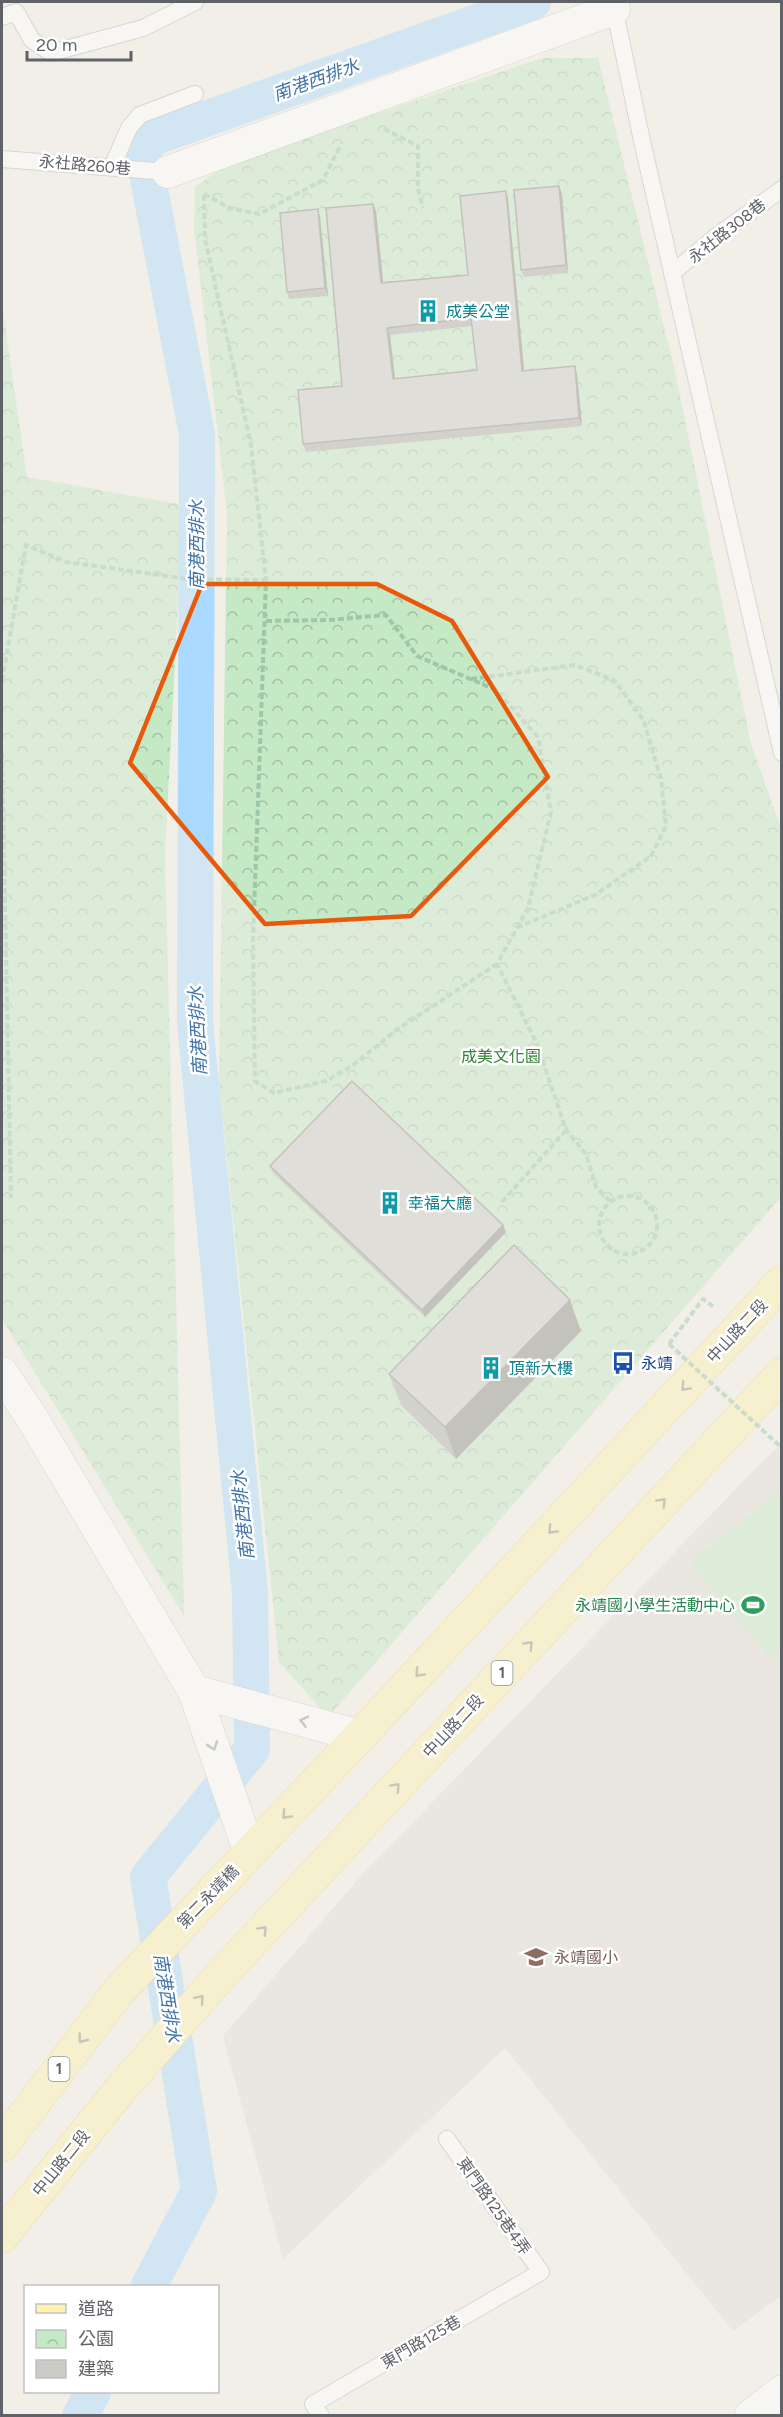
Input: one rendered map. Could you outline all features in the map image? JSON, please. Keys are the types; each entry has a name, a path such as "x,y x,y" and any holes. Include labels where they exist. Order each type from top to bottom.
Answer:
{"main road":[{"name":"中山路二段","path":"250,1853 782,1282"},
{"name":"中山路二段","path":"2,2236 120,2090 223,1973 782,1374"},
{"name":"第二永靖橋","path":"2,2145 117,1993 250,1853"}],"street":[{"path":"168,172 614,5"},
{"path":"2,1373 32,1418 194,1691 250,1853"},
{"path":"194,1691 360,1736"},
{"path":"751,2415 782,2392"}],"lane":[{"path":"2,17 16,12 32,40 51,53 143,28 195,2"},
{"path":"614,5 672,273 782,753"},
{"path":"112,167 129,128 140,115 195,94"},
{"name":"永社路260巷","path":"2,159 168,172"},
{"name":"永社路308巷","path":"672,273 718,235 782,189"},
{"name":"東門路125巷4弄","path":"447,2139 541,2272"},
{"name":"東門路125巷","path":"321,2415 313,2404 541,2272"}],"path":[{"path":"377,126 418,146 418,189 423,208"},
{"path":"168,172 230,208 259,214 323,180 341,144"},
{"path":"204,194 205,239 251,445 266,580 253,940 255,1081 274,1094 326,1081 352,1066 394,1031 497,964 528,908 551,812 537,737 496,690 417,656 386,615 329,620 266,621"},
{"path":"2,681 26,545 66,562 188,579 266,580"},
{"path":"471,679 575,665 614,680 643,719 661,779 666,826 651,856 595,895 517,927"},
{"path":"2,753 11,1198"},
{"path":"497,964 537,1044 566,1130 586,1154 596,1187 611,1202"},
{"path":"502,1202 566,1130"},
{"path":"630,1196 647,1203 655,1213 658,1225 655,1238 648,1247 637,1254 625,1255 614,1251 604,1243 599,1220 604,1209 611,1202 620,1197 630,1196"},
{"path":"703,1299 669,1344 782,1448"}],"highlighted area":[{"path":"202,584 377,584 452,621 548,777 411,916 265,924 130,763"}],"shaded area":[{"name":"永靖國小","path":"781,1445 781,2296 733,2331 505,2048 283,2259 223,2036 359,1878"}],"green space":[{"name":"成美文化園","path":"542,58 598,58 676,376 750,740 781,829 781,1197 328,1717 279,1662 219,1082 227,513 194,228 195,187 228,164"},
{"path":"2,304 27,477 183,505 165,853 184,1616 2,1319"},
{"name":"永靖國小學生活動中心","path":"781,1490 781,1647 769,1657 690,1562"}],"building":[{"name":"成美公堂","path":"559,186 566,265 521,270 514,190"},
{"name":"成美公堂","path":"506,191 522,371 575,366 579,418 303,444 298,390 342,386 326,208 373,204 381,283 468,275 460,196","holes":["471,318 477,370 393,379 387,328"]},
{"path":"318,209 325,288 287,292 280,213"},
{"name":"幸福大廳","path":"352,1081 503,1225 422,1310 270,1166"},
{"path":"514,1245 570,1300 445,1427 389,1374"}],"waterway":[{"name":"南港西排水","path":"150,2285 199,2191 148,1877 252,1749 250,1593 195,1022 197,434 141,142 533,2"},
{"name":"南港西排水","path":"80,2416 92,2393"}],"place":[{"name":"成美公堂","path":"428,311"},
{"name":"幸福大廳","path":"390,1203"},
{"name":"永靖","path":"623,1363"},
{"name":"頂新大樓","path":"491,1368"},
{"name":"永靖國小學生活動中心","path":"753,1605"},
{"name":"永靖國小","path":"536,1957"}]}
